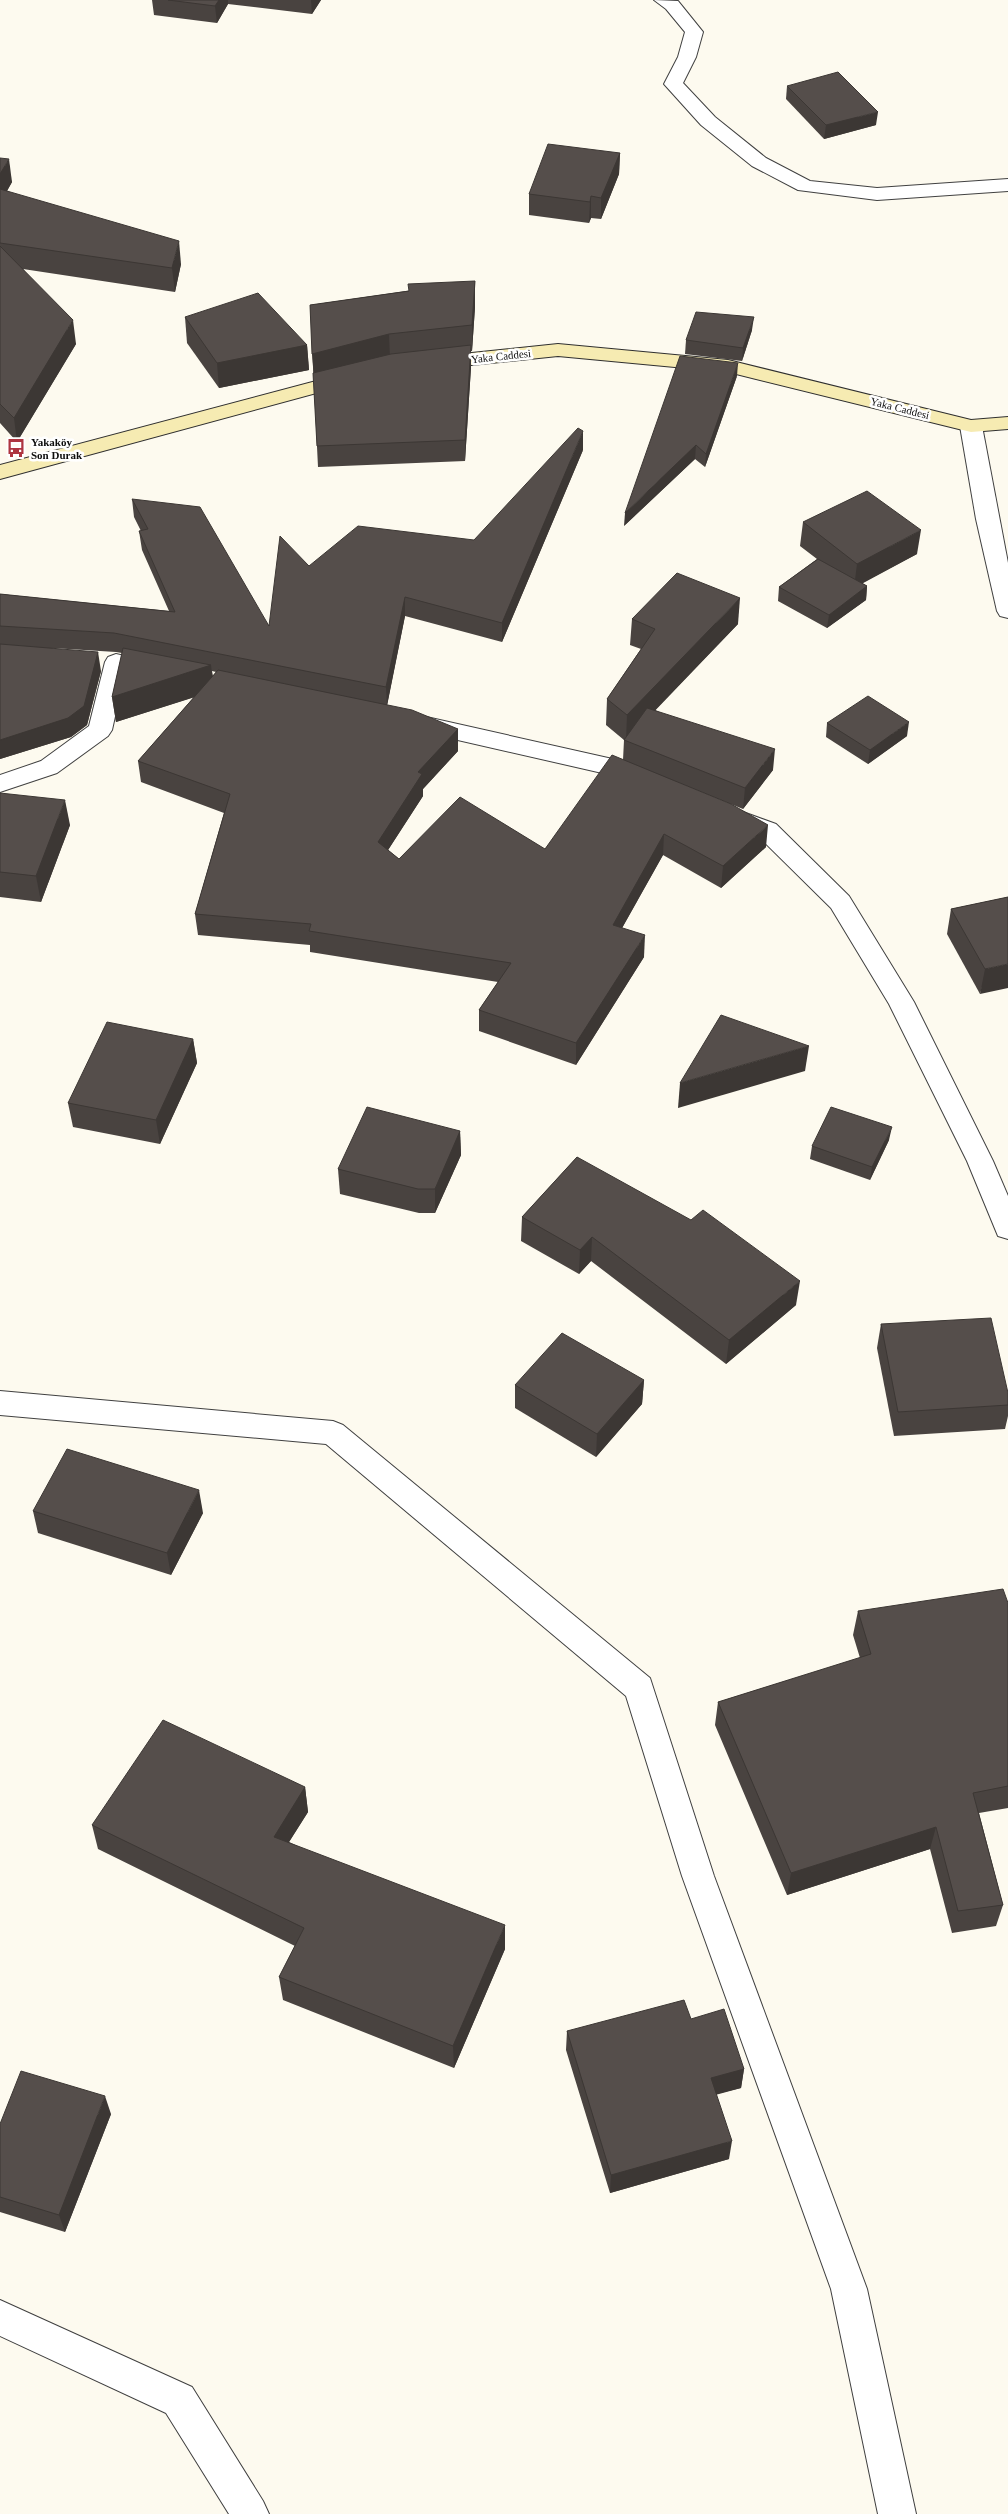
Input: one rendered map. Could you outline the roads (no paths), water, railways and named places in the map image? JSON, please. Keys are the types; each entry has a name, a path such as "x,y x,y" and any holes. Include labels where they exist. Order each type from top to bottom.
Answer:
{"street":[{"path":"663,0 672,5 694,32 686,58 673,84 708,122 759,162 805,186 877,194 1008,185"},
{"name":"Yaka Caddesi","path":"410,365 558,350 728,366 972,426 1008,423"},
{"path":"0,472 171,424 371,372"},
{"path":"972,426 987,519 1008,611"},
{"path":"0,784 49,767 100,730 106,661 183,675"},
{"path":"403,719 617,768 661,786"},
{"path":"714,808 767,830 840,902 900,1002 980,1161 1008,1228"},
{"path":"0,1403 333,1434 639,1688 698,1876 849,2289 897,2514"},
{"path":"0,2318 179,2400 250,2514"}],"place":[{"name":"Yakaköy Son Durak","path":"16,448"}]}
